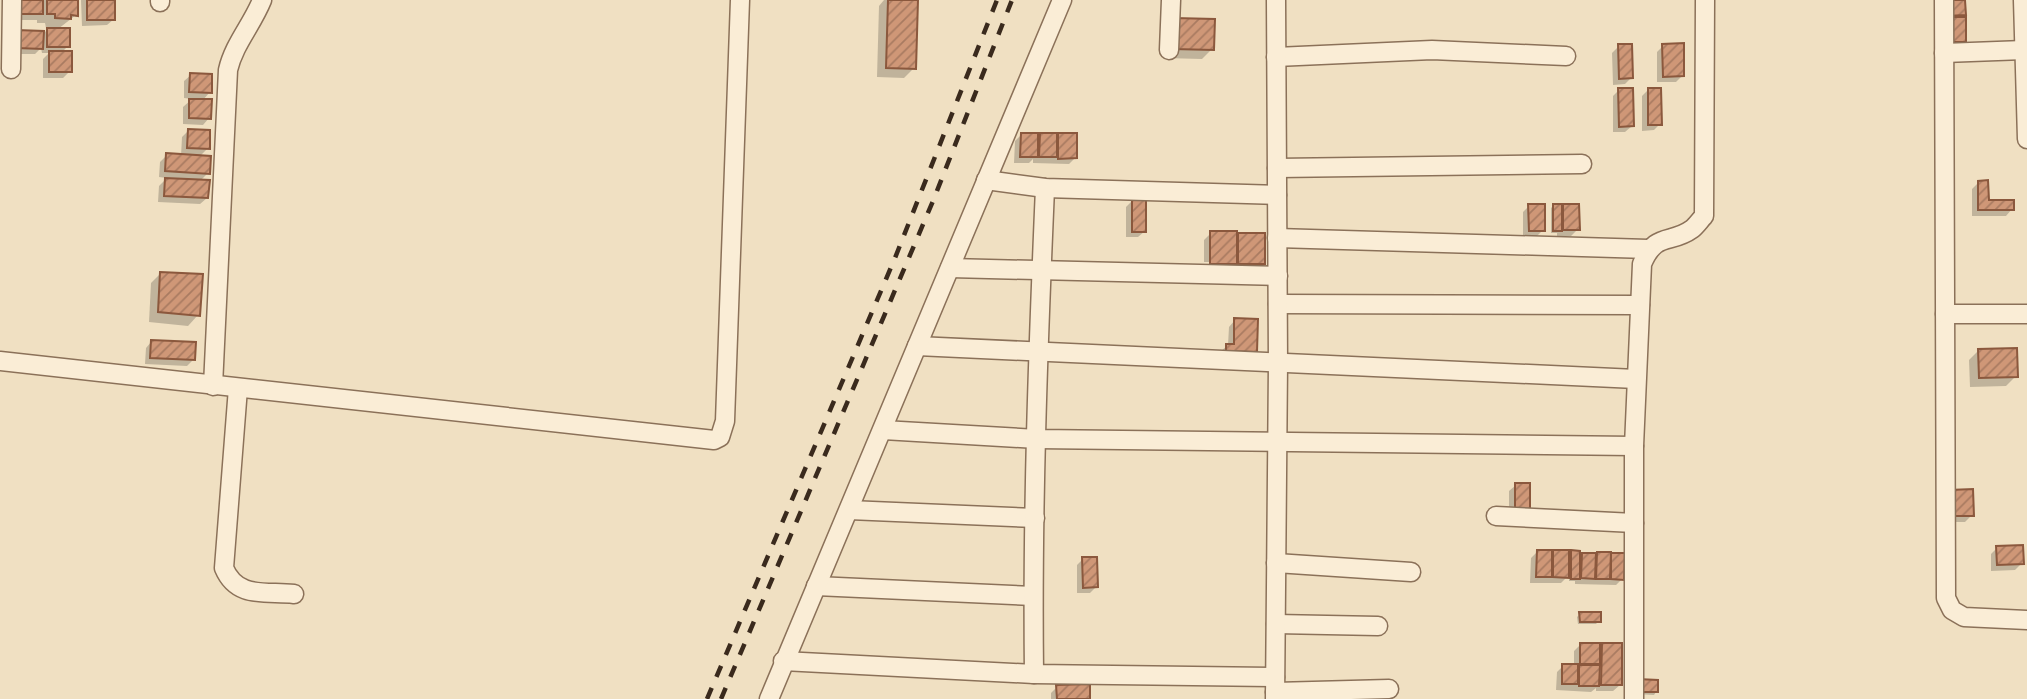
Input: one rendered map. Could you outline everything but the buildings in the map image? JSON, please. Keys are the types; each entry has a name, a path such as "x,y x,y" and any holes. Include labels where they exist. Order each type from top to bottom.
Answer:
{"street":[{"path":"11,69 12,0"},
{"path":"213,386 228,70 235,47 256,15 262,0"},
{"path":"0,361 714,440 720,437 725,421 740,0"},
{"path":"769,699 1062,0"},
{"path":"1169,50 1171,0"},
{"path":"1275,689 1278,363 1276,0"},
{"path":"1277,238 1648,249 1691,230 1704,216 1705,0"},
{"path":"1944,0 1946,598 1952,610 1964,617 2027,620"},
{"path":"2022,0 2027,138"},
{"path":"1276,57 1432,50 1566,56"},
{"path":"1944,53 2024,50"},
{"path":"1277,168 1582,164"},
{"path":"986,180 1045,188 1277,195"},
{"path":"1034,674 1038,352 1045,188"},
{"path":"1634,699 1636,379 1642,264 1648,249"},
{"path":"950,268 1278,276"},
{"path":"1278,304 1640,305"},
{"path":"1945,314 2027,314"},
{"path":"917,346 1636,379"},
{"path":"238,388 224,568 230,582 242,590 294,594"},
{"path":"883,430 1037,439 1634,446"},
{"path":"849,510 1035,519"},
{"path":"1496,516 1634,523"},
{"path":"1276,563 1411,572"},
{"path":"816,586 1033,596"},
{"path":"1276,624 1378,626"},
{"path":"783,661 1275,689 1389,689"}],"railway":[{"path":"707,699 895,258 997,0"},
{"path":"721,699 933,201 1012,0"}]}
